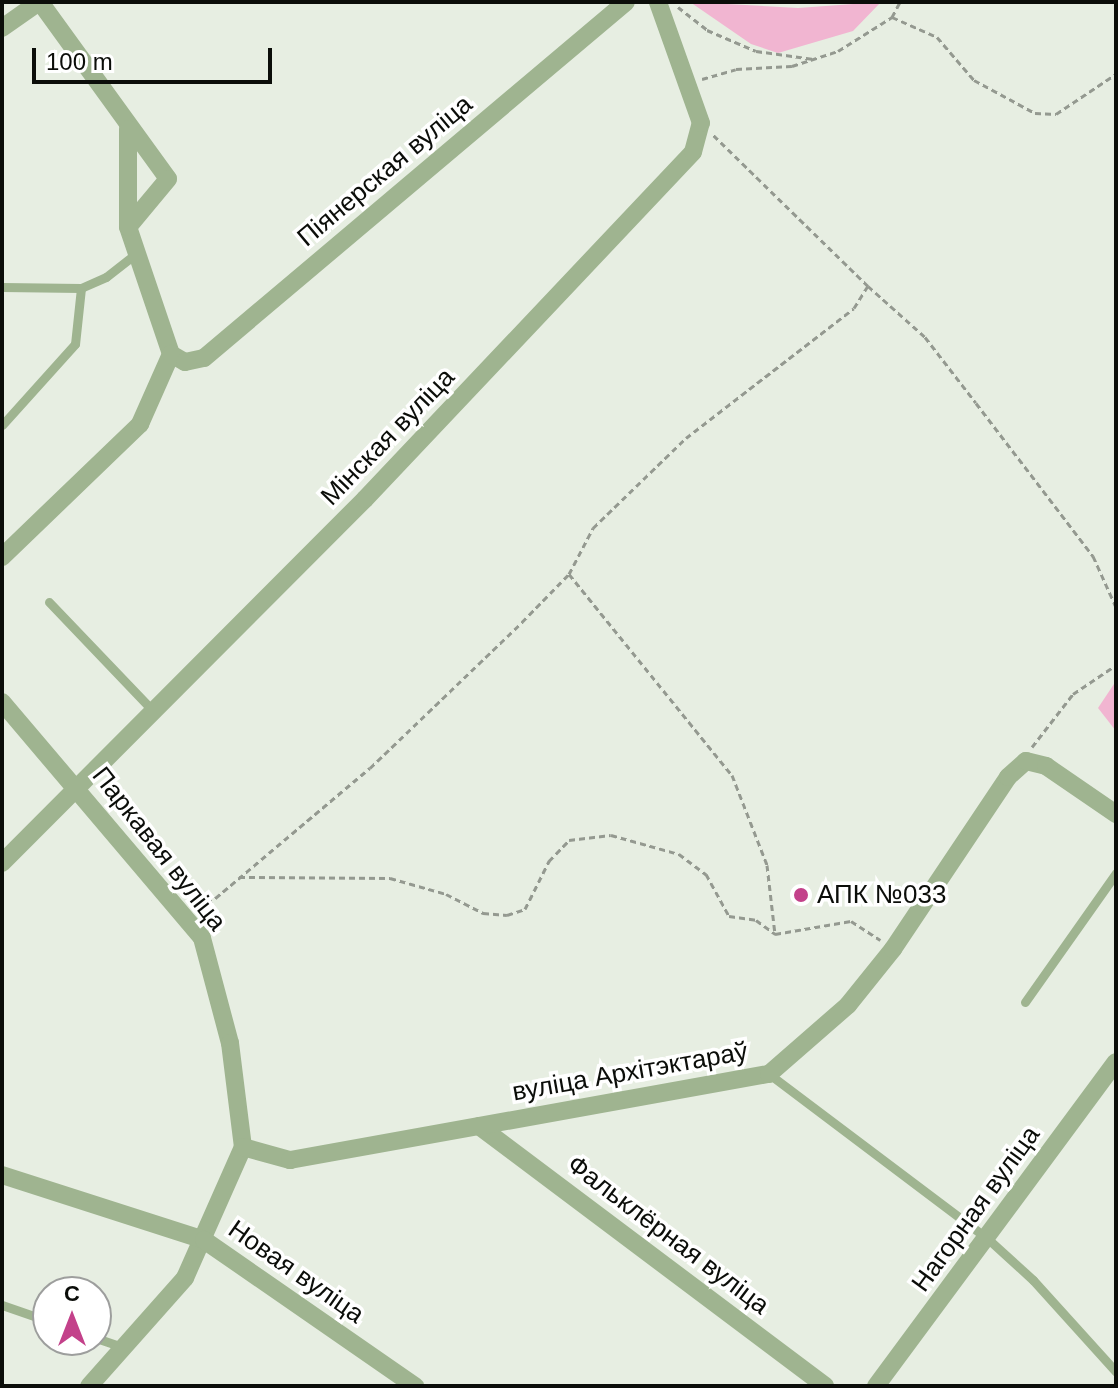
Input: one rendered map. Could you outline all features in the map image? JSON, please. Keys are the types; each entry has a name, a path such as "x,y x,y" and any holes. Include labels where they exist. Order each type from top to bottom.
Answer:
{"street":[{"path":"2,28 40,2 128,129 168,179 128,227"},
{"name":"Піянерская вуліца","path":"171,354 185,362 204,358 626,2"},
{"path":"658,2 701,123"},
{"name":"Мінская вуліца","path":"2,863 76,784 155,713 693,152 701,123"},
{"path":"2,557 140,424 171,354 128,227 128,129"},
{"name":"Паркавая вуліца","path":"2,702 76,784 189,921 211,962 230,1043 243,1147 185,1278 89,1386"},
{"path":"1026,761 1046,766 1116,814"},
{"name":"вуліца Архітэктараў","path":"243,1147 290,1160 769,1074 848,1005 893,949 1008,777 1026,761"},
{"name":"Нагорная вуліца","path":"876,1386 988,1239 1116,1062"},
{"name":"Фальклёрная вуліца","path":"479,1126 825,1386"},
{"name":"Новая вуліца","path":"2,1175 204,1240 415,1386"}],"lane":[{"path":"2,287 81,288 106,277 135,254"},
{"path":"2,425 75,344 81,288"},
{"path":"49,602 155,713"},
{"path":"1025,1002 1116,873"},
{"path":"769,1074 988,1239 1033,1280 1116,1372"},
{"path":"2,1305 32,1315"},
{"path":"112,1344 125,1348"}],"path":[{"path":"672,2 707,30 756,51 814,59"},
{"path":"687,83 736,69 814,59 838,51 892,17 900,2"},
{"path":"892,17 937,37 974,80 1035,113 1056,114 1116,74"},
{"path":"701,123 868,286 925,337 1093,556 1116,607"},
{"path":"189,921 370,768 569,574 593,528 686,438 854,308 868,286"},
{"path":"569,574 732,775 767,865 775,934"},
{"path":"1026,761 1036,738 1073,694 1116,665"},
{"path":"239,877 390,878 446,894 483,913 507,915 525,909 535,886 569,840 611,835 679,854 706,874 729,916 756,920 775,934 851,921 893,949"}],"shaded area":[{"path":"690,2 798,8 881,2 853,31 778,53 751,44"},
{"path":"1116,681 1116,731 1098,708"}],"place":[{"name":"АПК №033","path":"801,895"}]}
